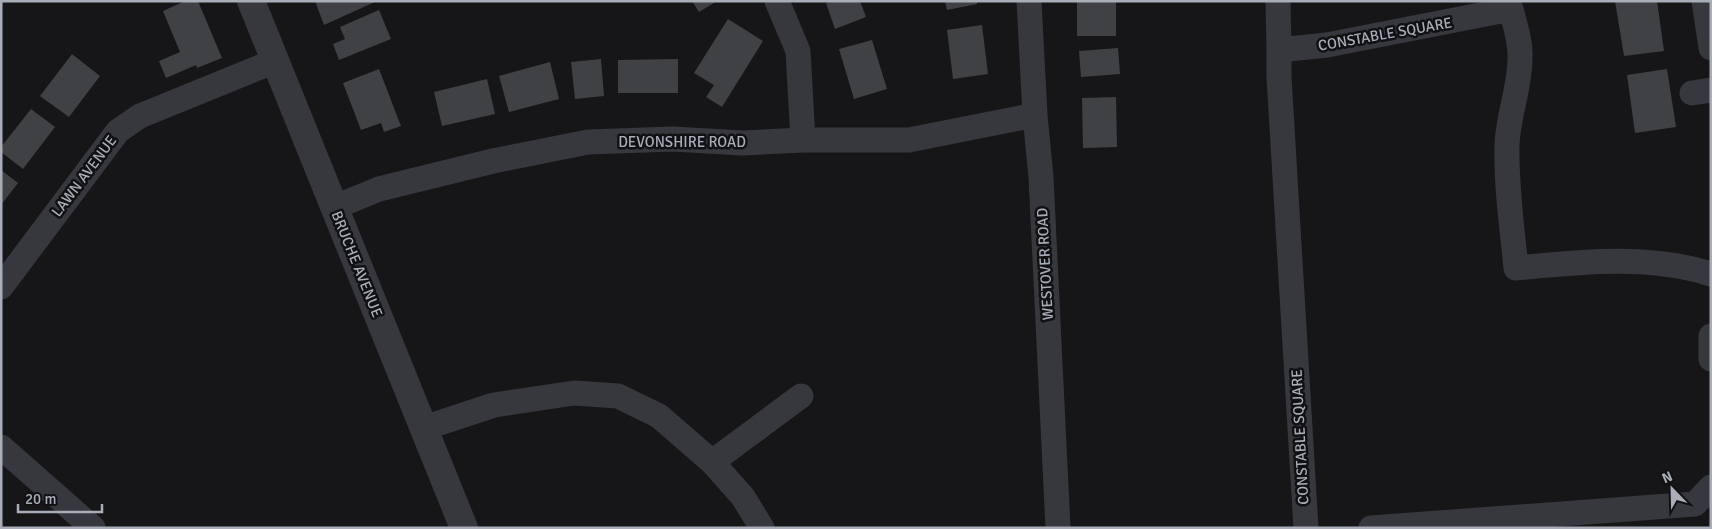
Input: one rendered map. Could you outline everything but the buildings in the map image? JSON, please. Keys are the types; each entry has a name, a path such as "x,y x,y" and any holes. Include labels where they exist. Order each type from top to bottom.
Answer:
{"street":[{"name":"BRUCHE AVENUE","path":"250,1 464,528"},
{"path":"777,1 798,51 803,140"},
{"name":"WESTOVER ROAD","path":"1029,1 1035,115 1041,177 1058,528"},
{"path":"1278,1 1279,50"},
{"path":"1704,1 1711,48"},
{"name":"CONSTABLE SQUARE","path":"1306,528 1282,136 1279,50 1327,45 1511,9 1519,40 1520,56 1519,75 1507,145 1516,268 1630,261 1676,265 1711,274"},
{"name":"LAWN AVENUE","path":"1,287 118,131 140,116 274,61"},
{"name":"DEVONSHIRE ROAD","path":"335,207 379,189 493,161 588,142 673,139 742,143 803,140 909,140 1035,115"},
{"path":"1711,336 1711,359"},
{"path":"424,428 494,405 574,392 618,396 659,416 712,462 744,497 762,528"},
{"path":"712,462 801,396"},
{"path":"1,446 93,528"},
{"path":"1371,528 1408,527 1695,504 1711,487"}]}
